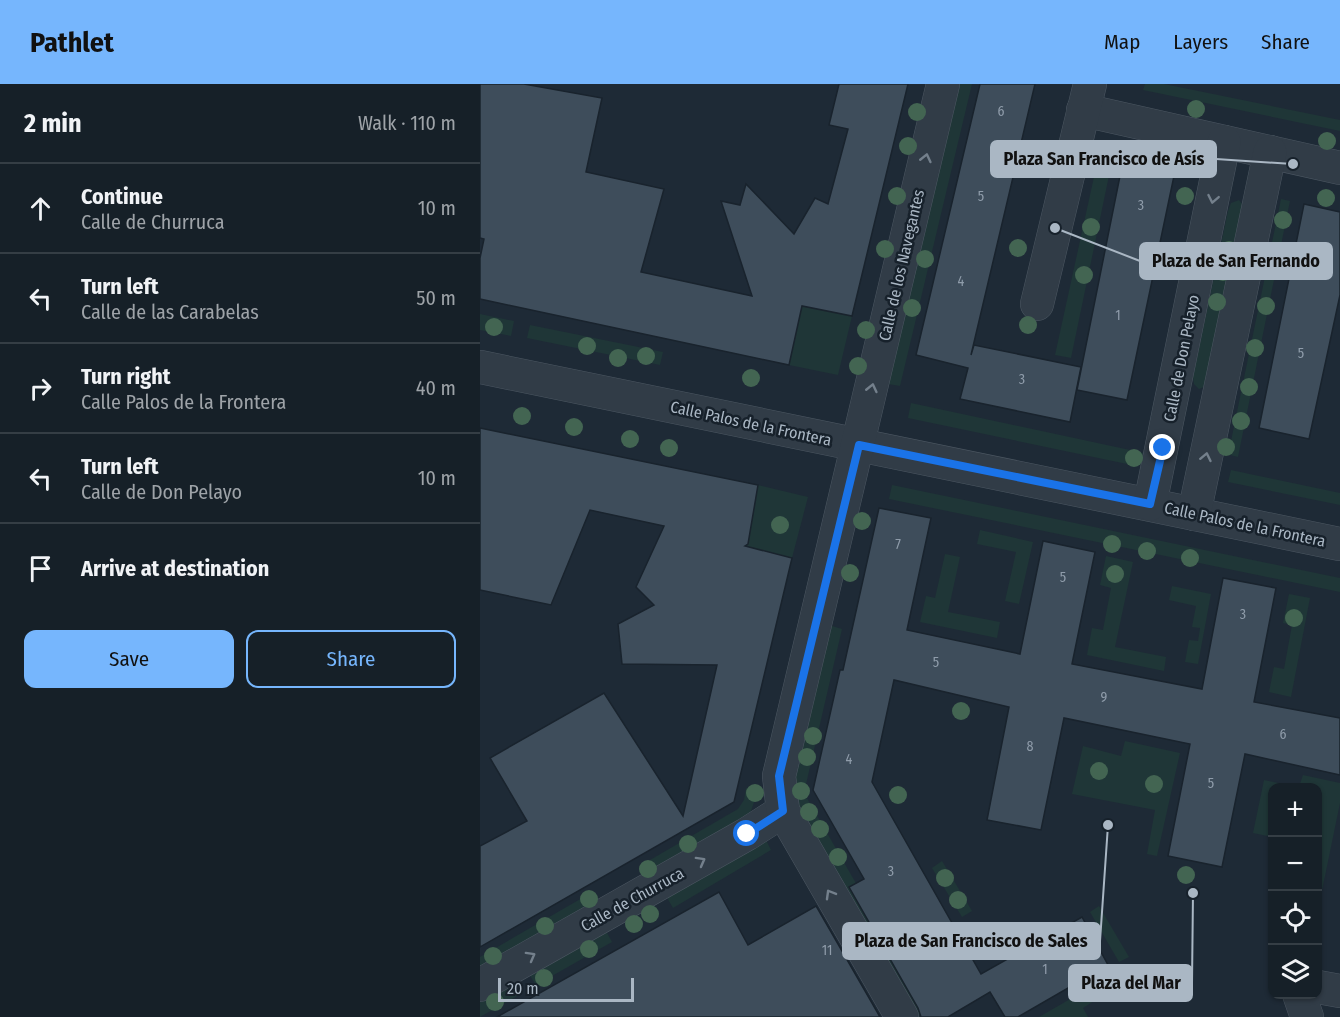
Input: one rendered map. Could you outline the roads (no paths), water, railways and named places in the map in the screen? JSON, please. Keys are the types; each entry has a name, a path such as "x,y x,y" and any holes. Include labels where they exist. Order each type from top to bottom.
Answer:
{"street":[{"name":"Calle de los Navegantes","path":"783,811 779,776 943,84"},
{"path":"1037,304 1087,97 1248,147 1340,168"},
{"path":"1194,514 1248,147"},
{"name":"Calle de Don Pelayo","path":"1150,504 1248,147"},
{"name":"Calle Palos de la Frontera","path":"480,367 1340,544"},
{"path":"783,811 902,1017"},
{"name":"Calle de Churruca","path":"480,985 747,834 783,811"},
{"path":"1322,988 1340,991"},
{"path":"1301,999 1307,1017"}],"place":[{"name":"Plaza San Francisco de Asís","path":"1293,164"},
{"name":"Plaza de San Fernando","path":"1055,228"},
{"name":"Plaza de San Francisco de Sales","path":"1108,825"},
{"name":"Plaza del Mar","path":"1193,893"}]}
